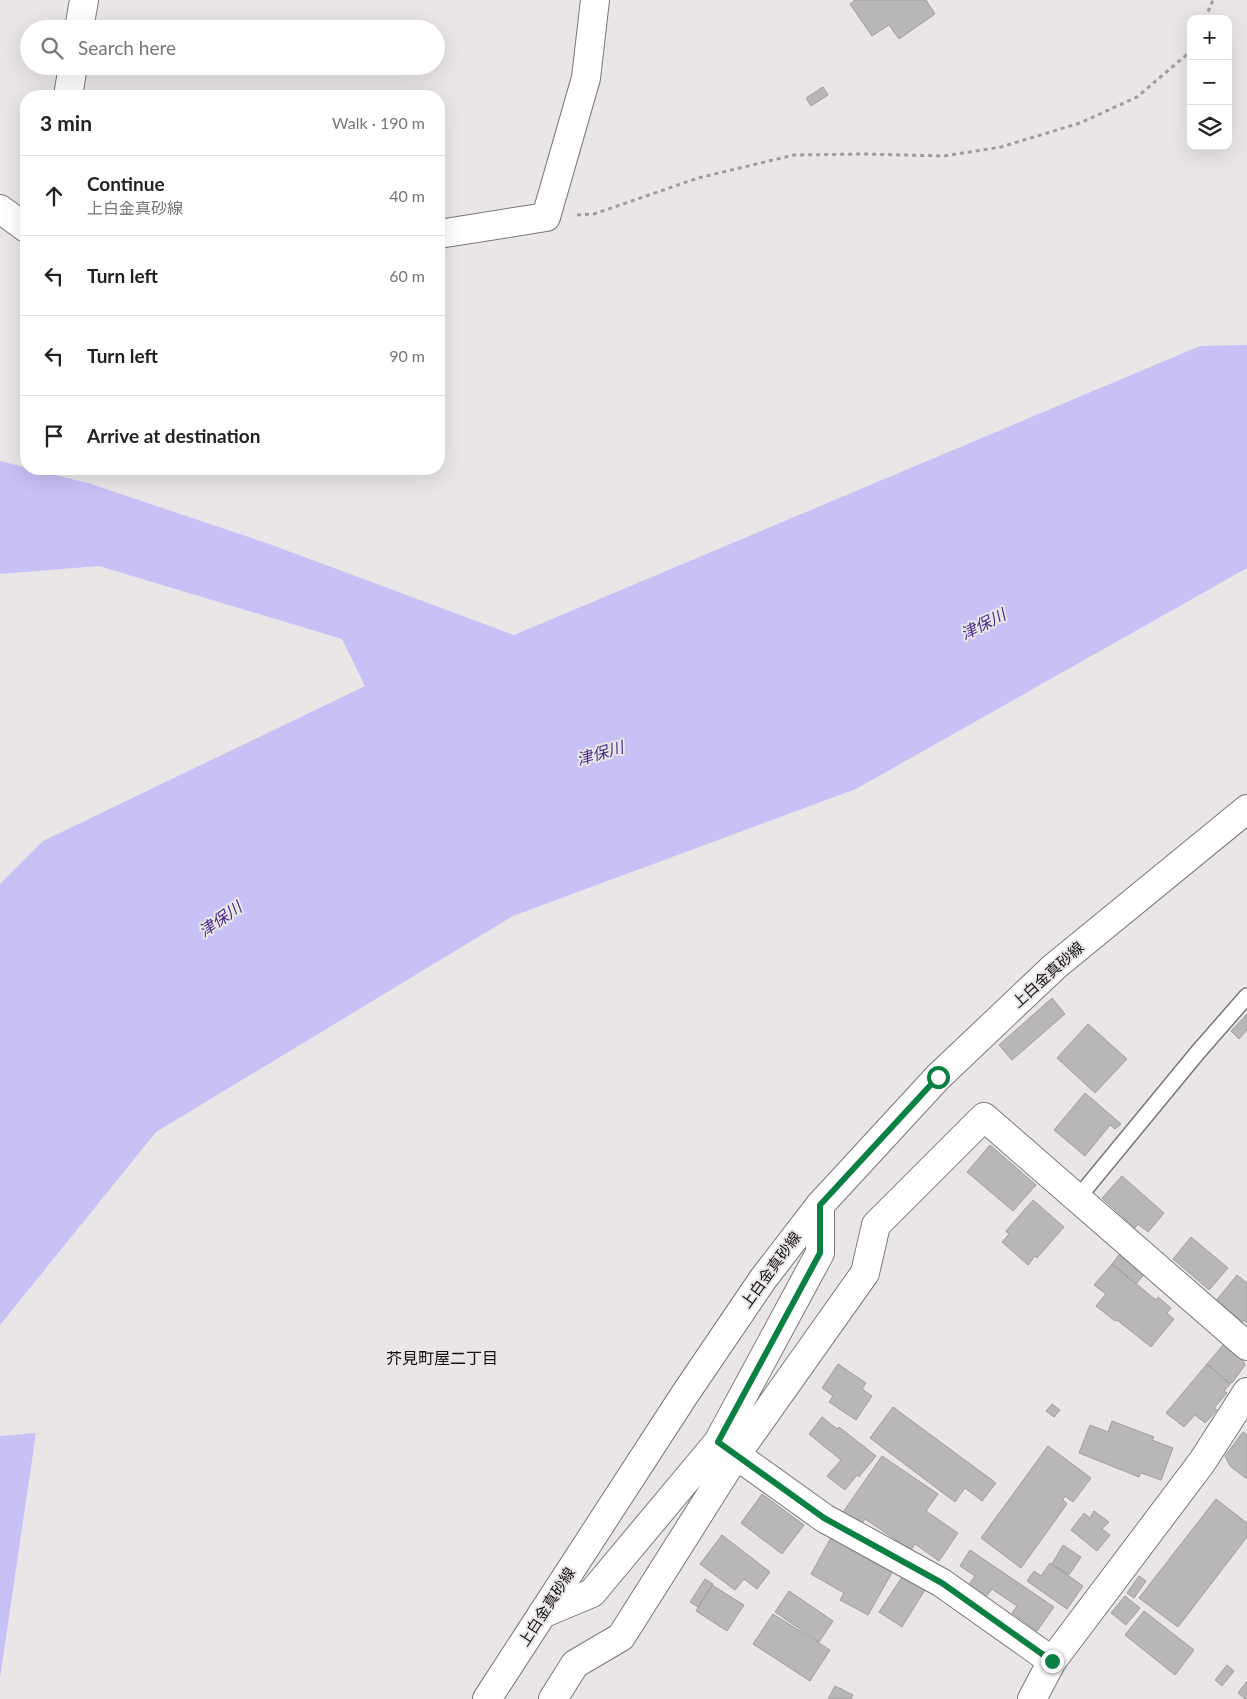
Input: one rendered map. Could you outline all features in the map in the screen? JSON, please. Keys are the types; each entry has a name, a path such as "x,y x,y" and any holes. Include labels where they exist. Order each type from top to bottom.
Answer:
{"street":[{"path":"81,20 84,0"},
{"path":"445,233 546,217 586,78 595,0"},
{"path":"69,90 72,75"},
{"path":"0,209 20,224"},
{"name":"上白金真砂線","path":"487,1699 685,1394 757,1287 820,1205 938,1077 1054,967 1247,809"},
{"path":"542,1614 592,1593 727,1449 865,1273 876,1225 984,1117 1247,1346"},
{"path":"553,1699 575,1664 621,1636 727,1449 820,1253 820,1205"},
{"path":"1032,1699 1052,1661 1202,1462 1247,1392"},
{"path":"727,1449 824,1518 942,1583 1052,1661"}],"lane":[{"path":"1077,1199 1198,1052 1247,996"}],"path":[{"path":"1206,15 1212,0"},
{"path":"546,217 594,214 698,178 794,155 944,156 1001,147 1080,124 1137,97 1187,54"}],"water":[{"name":"津保川","path":"1247,345 1247,568 856,789 513,916 156,1132 0,1325 0,884 43,841 365,686 342,639 99,566 0,574 0,461 20,466 20,475 55,475 91,484 272,545 514,635 1200,346"},
{"path":"36,1433 0,1678 0,1436"}],"building":[{"path":"855,0 926,0 935,14 899,39 889,25 872,36 850,4"},
{"path":"823,87 828,95 811,106 806,98"},
{"path":"1052,998 1065,1014 1012,1060 999,1045"},
{"path":"1247,1014 1247,1030 1239,1039 1231,1031"},
{"path":"1088,1024 1127,1059 1095,1093 1057,1058"},
{"path":"1085,1093 1121,1124 1115,1129 1110,1125 1085,1156 1054,1130"},
{"path":"990,1145 1036,1185 1013,1211 967,1172"},
{"path":"1122,1176 1164,1213 1148,1232 1138,1224 1135,1228 1102,1198"},
{"path":"1033,1200 1064,1227 1037,1258 1035,1256 1028,1265 1002,1242 1009,1234 1006,1231"},
{"path":"1191,1237 1228,1268 1209,1290 1173,1259"},
{"path":"1122,1251 1147,1271 1136,1284 1112,1264"},
{"path":"1112,1264 1156,1300 1158,1297 1171,1308 1167,1313 1174,1319 1151,1347 1096,1306 1106,1294 1094,1285"},
{"path":"1237,1275 1247,1283 1247,1323 1244,1320 1242,1323 1215,1302"},
{"path":"1224,1344 1242,1359 1245,1365 1230,1384 1207,1364"},
{"path":"838,1364 866,1383 862,1389 872,1396 856,1420 829,1402 833,1396 822,1388"},
{"path":"1207,1364 1230,1384 1224,1391 1227,1393 1214,1408 1217,1410 1205,1423 1195,1415 1184,1427 1166,1413"},
{"path":"1052,1404 1060,1410 1054,1417 1046,1411"},
{"path":"893,1407 996,1483 982,1501 965,1488 955,1502 870,1438"},
{"path":"822,1417 837,1429 839,1427 876,1456 859,1477 857,1475 845,1490 827,1476 841,1460 809,1434"},
{"path":"1112,1421 1154,1437 1152,1440 1173,1448 1161,1480 1141,1473 1139,1477 1079,1453 1090,1425 1108,1432"},
{"path":"1243,1432 1247,1435 1247,1479 1230,1466 1225,1456"},
{"path":"1048,1446 1091,1478 1073,1502 1065,1496 1063,1500 1067,1504 1021,1568 981,1538"},
{"path":"882,1456 938,1494 926,1511 958,1533 939,1561 915,1544 911,1550 865,1519 859,1528 841,1515"},
{"path":"762,1494 804,1525 782,1554 741,1523"},
{"path":"1216,1499 1247,1523 1247,1537 1178,1627 1139,1598"},
{"path":"1094,1511 1109,1522 1102,1529 1110,1535 1097,1551 1071,1530 1084,1513 1090,1518"},
{"path":"833,1534 894,1569 868,1615 840,1600 844,1593 811,1574"},
{"path":"722,1535 770,1572 757,1589 744,1579 735,1590 700,1564"},
{"path":"1063,1545 1081,1557 1069,1575 1052,1564"},
{"path":"970,1550 1054,1607 1037,1631 1012,1613 1017,1606 992,1589 986,1597 968,1586 975,1576 960,1566"},
{"path":"1050,1563 1083,1586 1067,1609 1027,1581 1034,1571 1041,1576"},
{"path":"906,1571 928,1585 902,1627 879,1612"},
{"path":"1139,1576 1146,1581 1134,1598 1127,1593"},
{"path":"705,1579 713,1584 698,1607 690,1602"},
{"path":"712,1585 744,1605 727,1631 696,1611"},
{"path":"789,1591 833,1621 819,1642 775,1612"},
{"path":"1125,1596 1140,1608 1126,1625 1111,1613"},
{"path":"1144,1611 1194,1650 1175,1675 1125,1635"},
{"path":"773,1614 830,1650 810,1681 753,1644"},
{"path":"1227,1665 1234,1671 1222,1686 1215,1680"},
{"path":"1247,1681 1247,1698 1245,1699 1238,1693"},
{"path":"835,1686 853,1695 851,1699 828,1699"}],"district":[{"name":"芥見町屋二丁目","path":"442,1358"}],"route":[{"path":"938,1077 820,1205 820,1253 718,1442 824,1518 942,1583 1052,1661"}]}
